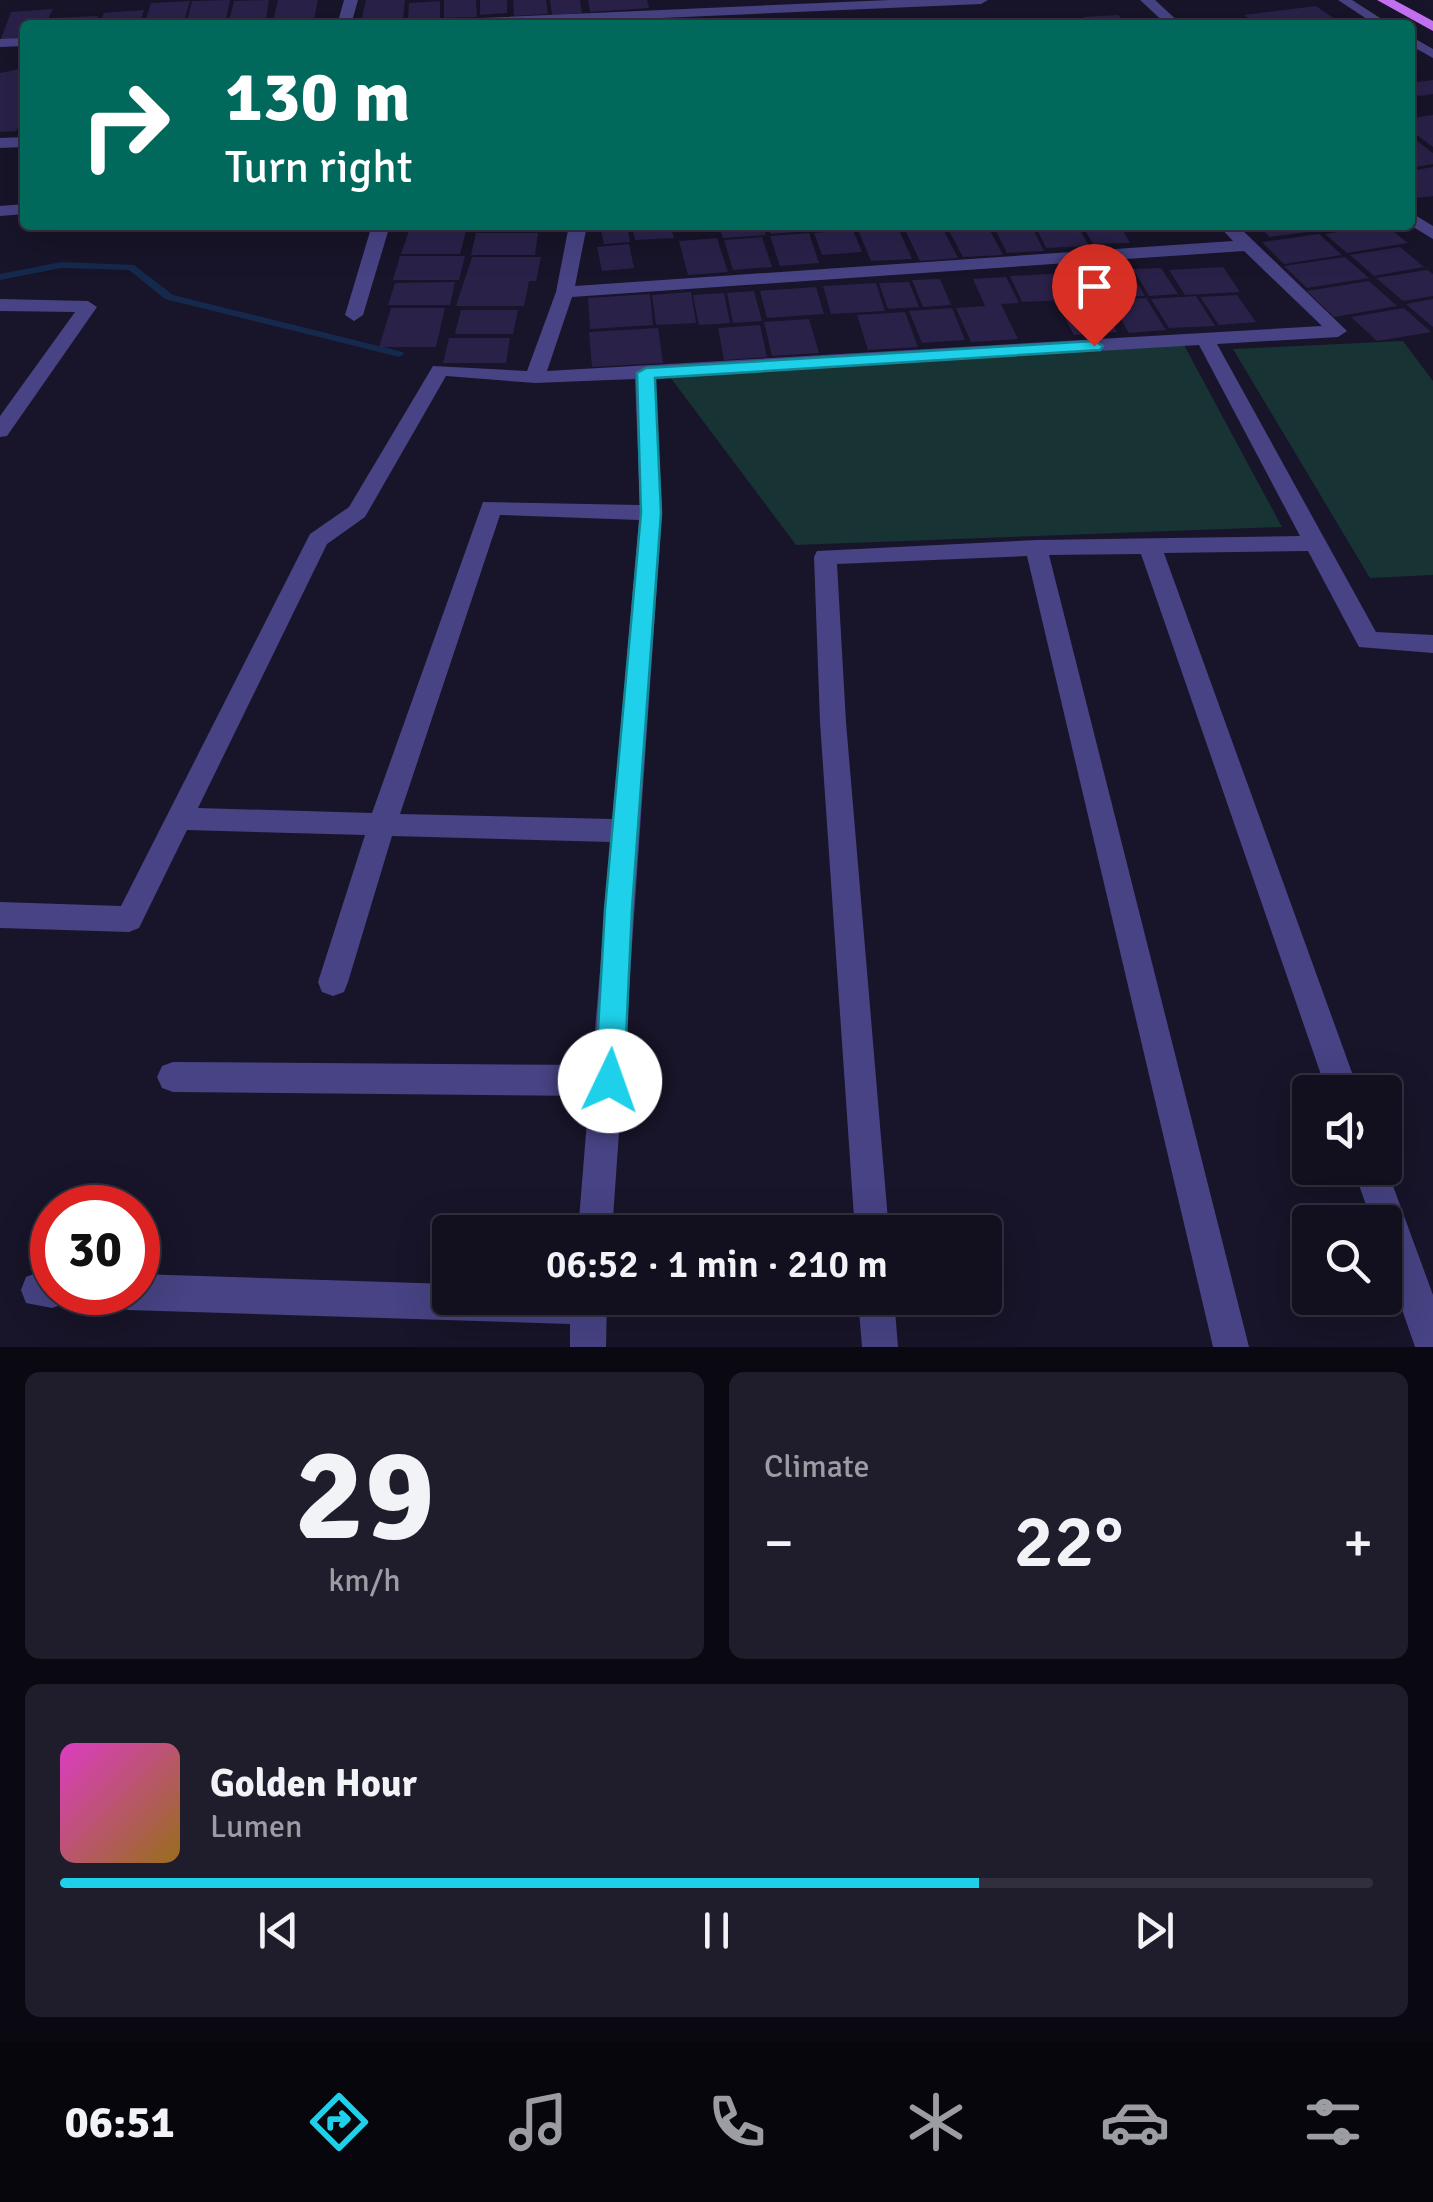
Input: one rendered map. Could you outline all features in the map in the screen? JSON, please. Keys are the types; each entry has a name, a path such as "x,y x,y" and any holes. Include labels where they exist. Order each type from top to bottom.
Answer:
{"main road":[{"path":"1384,0 1433,27"}],"street":[{"path":"611,20 860,3 981,0"},
{"path":"1146,0 1170,20"},
{"path":"354,315 380,230"},
{"path":"534,377 565,292 577,230"},
{"path":"0,915 129,919 318,540 358,512 440,370 534,377 646,373 1338,331 1232,230"},
{"path":"565,292 1248,245"},
{"path":"0,305 88,308 0,430"},
{"path":"1205,340 1368,641 1433,644"},
{"path":"597,1215 651,513 646,373"},
{"path":"333,982 382,825 491,507 651,513"},
{"path":"871,1215 833,722 825,557 1316,543"},
{"path":"1150,546 1337,1075"},
{"path":"1036,548 1231,1347"},
{"path":"181,819 625,832"},
{"path":"173,1077 610,1081"},
{"path":"1376,1185 1433,1346"},
{"path":"160,1293 432,1299"},
{"path":"588,1347 589,1315"},
{"path":"877,1315 880,1347"}],"lane":[{"path":"1344,0 1377,20"}],"green space":[{"path":"1403,341 1433,381 1433,575 1370,578 1233,349"},
{"path":"1184,345 1282,527 796,545 670,377"}],"building":[{"path":"230,0 226,20 187,20 192,1"},
{"path":"269,0 266,20 229,20 234,1"},
{"path":"278,0 318,0 314,20 273,20"},
{"path":"366,0 405,0 403,20 361,20"},
{"path":"444,0 476,0 477,17 444,18"},
{"path":"480,0 507,0 507,13 480,15"},
{"path":"513,0 546,0 548,14 514,16"},
{"path":"550,0 580,0 582,13 552,15"},
{"path":"588,0 647,0 649,8 590,12"},
{"path":"190,1 184,20 146,20 151,3"},
{"path":"440,1 440,19 408,20 409,3"},
{"path":"1316,6 1336,20 1251,20 1244,15"},
{"path":"53,9 48,20 20,20 20,39 0,41 11,12"},
{"path":"144,10 141,20 101,20 104,13"},
{"path":"1118,15 1122,20 1087,20 1084,17"},
{"path":"98,16 96,20 53,18"},
{"path":"20,69 20,122 16,131 0,132 0,73"},
{"path":"1433,80 1433,94 1419,96 1415,93 1415,82"},
{"path":"1433,115 1433,147 1415,134 1415,117"},
{"path":"1415,141 1433,153 1433,164 1415,167"},
{"path":"1433,167 1433,196 1415,197 1415,170"},
{"path":"477,230 545,230 545,231"},
{"path":"601,230 628,230 630,242 604,244"},
{"path":"633,230 672,230 674,238 635,240"},
{"path":"721,230 764,230 766,235 723,238"},
{"path":"770,230 810,231 771,234"},
{"path":"853,230 862,252 822,255 814,233"},
{"path":"858,230 899,230 912,259 871,261"},
{"path":"905,230 944,230 958,258 920,261"},
{"path":"949,230 990,230 1003,255 963,257"},
{"path":"996,230 1034,230 1044,251 1007,253"},
{"path":"1037,230 1080,230 1089,246 1046,248"},
{"path":"1085,230 1123,230 1130,243 1093,244"},
{"path":"1262,230 1315,231 1270,237"},
{"path":"1391,230 1408,243 1347,253 1325,234"},
{"path":"409,231 466,231 460,254 401,254"},
{"path":"476,233 538,233 535,255 471,255"},
{"path":"809,233 819,263 780,266 770,236"},
{"path":"1319,234 1342,255 1284,264 1262,242"},
{"path":"762,237 772,267 733,270 724,240"},
{"path":"717,238 728,272 688,275 679,241"},
{"path":"629,244 634,268 602,271 597,247"},
{"path":"1400,247 1424,267 1374,276 1350,255"},
{"path":"400,256 465,256 459,280 393,280"},
{"path":"472,257 541,257 536,281 529,281 524,306 456,306"},
{"path":"1345,257 1369,278 1307,288 1284,266"},
{"path":"1223,267 1240,292 1185,295 1169,270"},
{"path":"1161,268 1178,294 1149,296 1133,269"},
{"path":"1130,270 1145,296 1113,297 1098,272"},
{"path":"1427,270 1433,274 1433,296 1403,301 1376,278"},
{"path":"1068,273 1082,299 1022,302 1010,276"},
{"path":"1006,277 1019,303 1001,304 1018,339 971,342 956,308 985,306 973,279"},
{"path":"940,279 951,305 923,307 912,280"},
{"path":"1369,281 1397,306 1334,317 1307,291"},
{"path":"455,282 450,305 388,305 395,283"},
{"path":"909,282 919,307 888,309 879,283"},
{"path":"876,283 885,311 831,314 823,286"},
{"path":"816,287 824,314 767,318 760,291"},
{"path":"754,291 762,321 733,323 727,293"},
{"path":"691,292 696,323 656,325 652,295"},
{"path":"724,293 730,323 699,325 693,295"},
{"path":"650,294 653,325 590,329 588,298"},
{"path":"1237,295 1256,322 1219,325 1200,297"},
{"path":"1196,296 1215,326 1169,328 1151,299"},
{"path":"1146,298 1166,330 1129,333 1110,300"},
{"path":"1433,299 1433,327 1406,304"},
{"path":"1100,300 1117,332 1074,335 1057,303"},
{"path":"391,308 445,308 436,347 379,347"},
{"path":"952,308 965,340 922,343 909,311"},
{"path":"1404,308 1431,332 1377,341 1351,317"},
{"path":"461,310 518,310 513,334 455,334"},
{"path":"905,312 918,347 868,350 857,315"},
{"path":"809,319 819,353 772,356 764,322"},
{"path":"760,325 767,357 724,360 718,328"},
{"path":"658,328 663,363 592,367 589,332"},
{"path":"449,338 510,338 506,363 443,363"}],"waterway":[{"path":"0,277 61,265 131,267 169,297 399,354"}],"route":[{"path":"610,1081 618,909 651,513 646,373 1094,346"}]}
